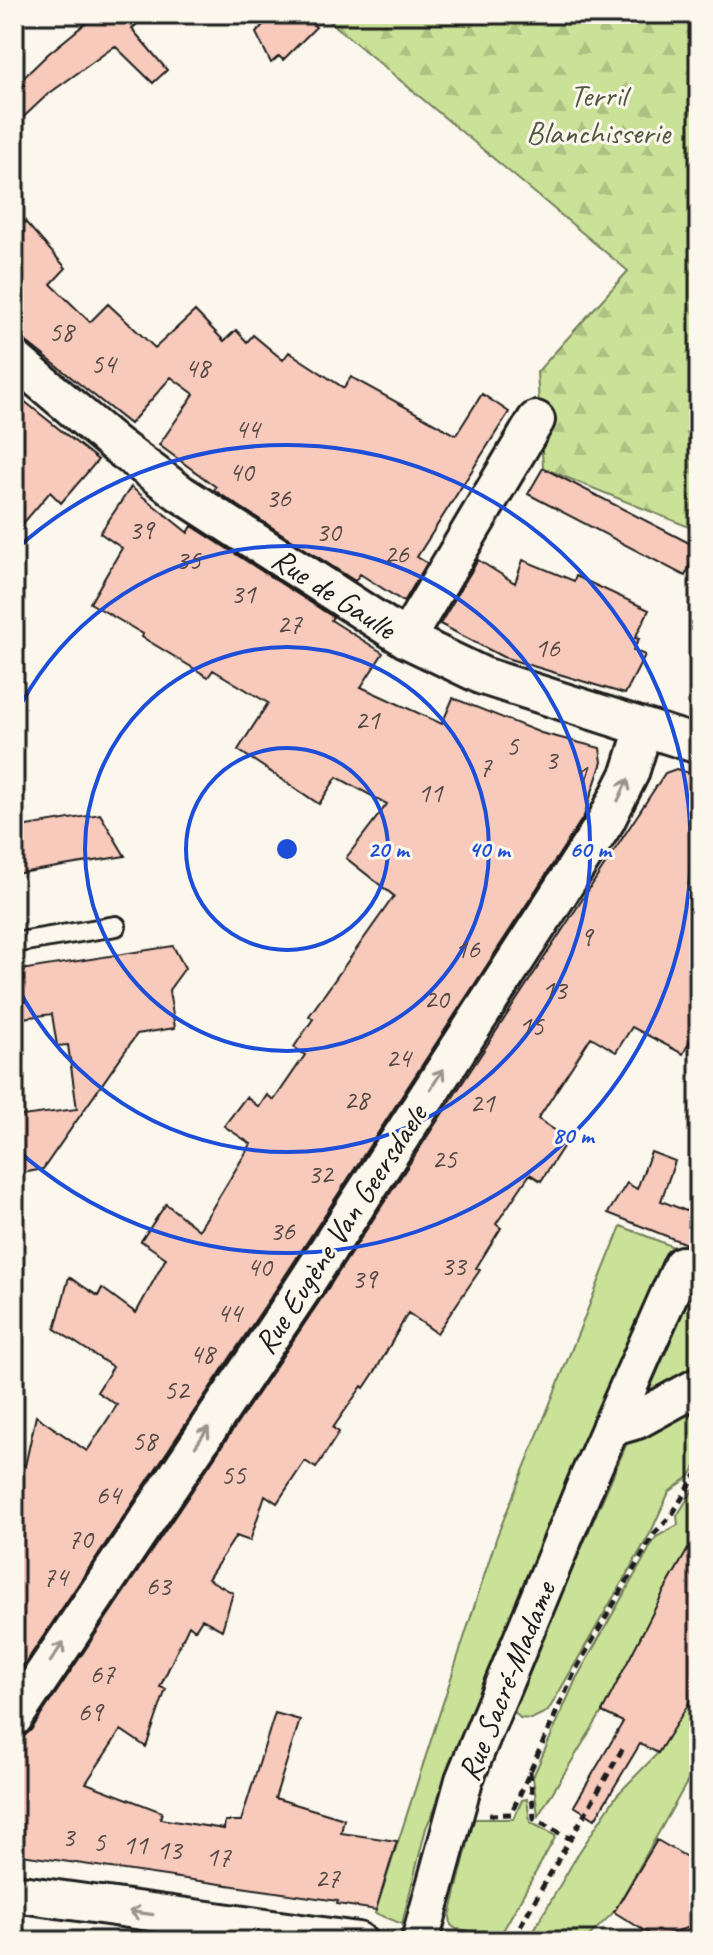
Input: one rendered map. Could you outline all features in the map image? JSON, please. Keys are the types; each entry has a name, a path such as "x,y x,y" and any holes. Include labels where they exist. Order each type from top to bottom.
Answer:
{"street":[{"name":"Rue de Gaulle","path":"14,359 170,486 406,639 483,676 699,745"},
{"path":"406,639 536,420"},
{"name":"Rue Eugène Van Geersdaele","path":"14,1718 301,1291 606,821 630,773 644,728"},
{"name":"Rue Sacré-Madame","path":"420,1941 464,1780 610,1428 682,1265 699,1274"},
{"path":"610,1428 637,1420 699,1386"},
{"path":"14,1893 339,1940"}],"lane":[{"path":"14,943 116,926"}],"path":[{"path":"454,1816 511,1814 575,1671 654,1534 673,1513 699,1470"},
{"path":"461,1934 512,1940 623,1748"},
{"path":"529,1770 534,1819 569,1838"}],"green space":[{"name":"Terril Blanchisserie","path":"321,14 699,14 699,531 543,468 537,372 628,271"},
{"path":"621,1226 699,1257 676,1260 656,1279 426,1828 402,1924 375,1913 497,1536"},
{"path":"699,1289 699,1376 642,1407 691,1294"},
{"path":"699,1398 699,1460 690,1476 669,1492 651,1532 548,1711 531,1719 520,1718 512,1709 630,1436"},
{"path":"699,1480 699,1536 602,1712 538,1816 533,1777 576,1679 656,1537 678,1525 677,1516"},
{"path":"699,1684 699,1761 614,1912 584,1941 535,1939 534,1930 578,1854 617,1795 658,1753"},
{"path":"527,1799 530,1822 556,1836 504,1929 496,1934 456,1929 451,1925 450,1916 474,1819 514,1819 522,1800"}],"building":[{"path":"97,14 147,14 132,29 167,70 153,83 115,46 47,95 14,126 14,87"},
{"path":"272,14 301,14 316,27 283,60 279,56 271,63 256,33"},
{"path":"14,209 66,268 51,284 90,322 108,304 155,348 195,311 224,341 236,330 247,342 253,335 283,360 289,352 344,388 351,377 456,435 482,394 509,412 417,557 427,563 404,602 360,574 355,581 214,490 216,487 159,445 194,394 171,377 130,424 28,343 14,336"},
{"path":"14,393 98,460 61,503 50,492 14,534"},
{"path":"543,468 699,548 685,576 528,494"},
{"path":"131,487 188,533 192,526 383,653 361,687 442,724 453,698 541,733 600,748 602,762 584,816 283,1279 14,1680 14,1458 25,1466 36,1416 87,1451 117,1405 97,1392 113,1367 55,1329 69,1277 98,1296 102,1288 136,1313 166,1258 141,1241 166,1204 199,1230 251,1144 224,1126 246,1097 259,1107 267,1095 274,1100 305,1055 294,1047 313,1019 309,1016 394,896 346,858 387,804 337,777 319,804 238,750 268,703 213,670 208,677 90,603 122,548 100,533"},
{"path":"478,560 515,583 523,560 574,581 576,576 649,610 635,638 639,639 633,650 645,655 625,694 503,657 440,624"},
{"path":"676,769 699,776 699,1025 683,1054 632,1027 616,1052 591,1037 538,1119 568,1139 541,1181 530,1174 496,1224 501,1228 476,1268 480,1270 437,1333 408,1313 376,1370 333,1428 339,1432 316,1468 305,1461 277,1503 265,1495 250,1541 236,1536 208,1579 233,1593 222,1630 202,1619 195,1630 189,1625 160,1687 166,1689 146,1747 121,1730 86,1783 162,1812 160,1819 224,1829 225,1821 241,1821 275,1713 300,1720 275,1798 344,1819 341,1833 397,1841 376,1910 337,1904 338,1901 14,1854 14,1739 31,1730 319,1302 665,773"},
{"path":"100,814 125,856 14,874 14,828"},
{"path":"173,946 185,968 169,990 175,1028 137,1034 43,1169 22,1173 14,1117 77,1109 68,1045 57,1046 52,1014 14,1019 14,971"},
{"path":"651,1152 675,1161 661,1201 699,1216 699,1249 608,1213 627,1183 637,1189"},
{"path":"699,1530 699,1687 658,1753 640,1744 595,1819 574,1806 623,1722 602,1712"},
{"path":"657,1840 699,1864 699,1924 656,1938 614,1912"}]}
